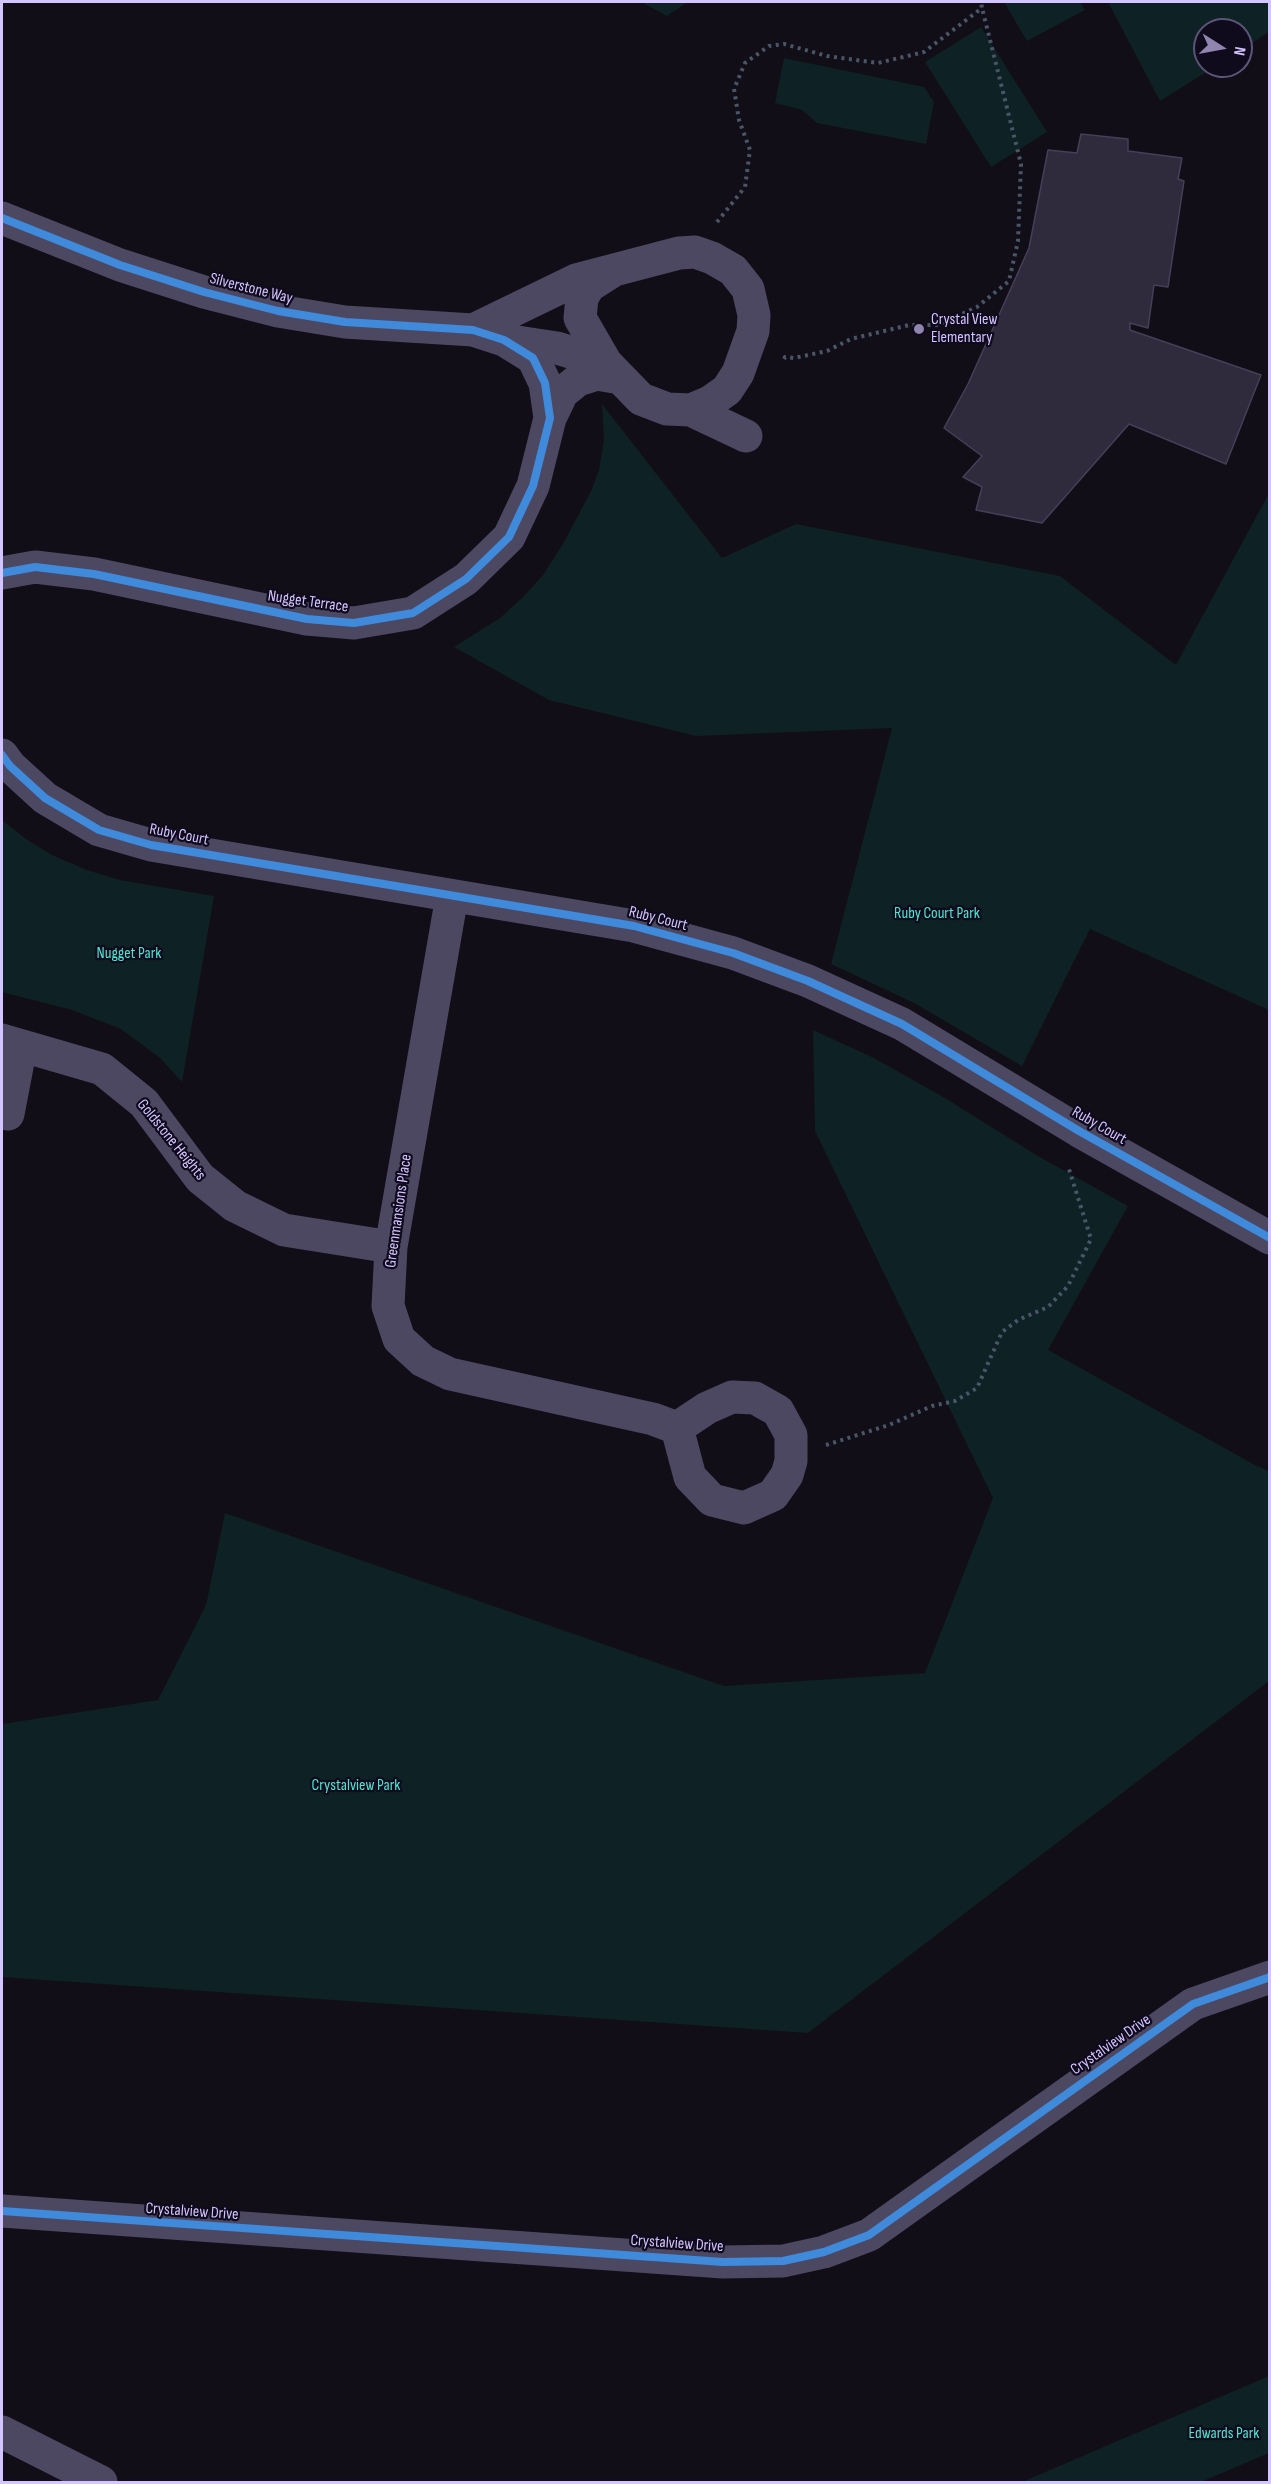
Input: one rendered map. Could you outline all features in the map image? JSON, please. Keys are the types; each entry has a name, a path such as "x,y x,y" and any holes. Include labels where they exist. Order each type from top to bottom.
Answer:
{"street":[{"name":"Silverstone Way","path":"2,218 120,265 204,292 278,311 345,322 473,330 504,340"},
{"path":"473,330 576,280 679,253 695,252 712,258 734,270 748,289 754,315 753,331 738,373 727,390 711,402 691,410"},
{"path":"620,267 589,286 582,298 580,318 613,370 641,399 667,409 691,410 746,436"},
{"path":"504,340 557,348 613,370"},
{"name":"Nugget Terrace","path":"5,579 35,567 94,574 307,619 354,623 413,613 466,579 509,537 533,486 550,418 544,382 533,358 504,340"},
{"path":"550,418 562,393 578,380 613,370"},
{"name":"Ruby Court","path":"2,754 10,766 45,798 99,830 152,845 634,926 733,953 808,981 902,1024 1079,1131 1269,1238"},
{"name":"Greenmansions Place","path":"452,896 391,1247 388,1306 399,1339 423,1361 450,1374 653,1419 678,1428"},
{"name":"Goldstone Heights","path":"8,1114 11,1043 102,1069 144,1103 200,1178 235,1206 284,1230 391,1247"},
{"name":"Crystalview Drive","path":"2,2211 723,2262 783,2261 824,2252 870,2235 1193,2004 1269,1977"},
{"path":"2,2432 101,2482"}],"path":[{"path":"780,366 785,357 795,358 827,351 851,339 909,325 938,325 977,308 1009,281 1018,241 1020,164 981,2"},
{"path":"695,252 744,187 750,150 740,120 734,89 745,63 769,46 784,44 827,56 878,63 924,52 982,8"},
{"path":"815,1449 889,1425 932,1406 955,1401 977,1388 1002,1332 1018,1320 1048,1307 1068,1286 1091,1239 1065,1157"}],"green space":[{"path":"641,2 688,2 667,16"},
{"path":"1004,2 1080,2 1085,10 1027,41"},
{"path":"1108,2 1269,2 1269,32 1253,42 1253,18 1193,18 1193,78 1197,78 1160,101"},
{"path":"981,27 1047,132 991,167 925,62"},
{"path":"784,58 924,87 934,102 926,144 817,123 802,110 775,103"},
{"name":"Ruby Court Park","path":"602,404 722,558 796,524 1060,576 1176,665 1269,493 1269,1010 1090,929 1022,1066 914,1003 831,964 892,728 696,736 549,700 454,647 500,618 523,597 543,575 564,542 591,491 599,470 604,440"},
{"name":"Nugget Park","path":"2,820 26,839 52,855 87,870 120,880 214,896 182,1082 160,1058 121,1029 72,1010 2,992"},
{"name":"Crystalview Park","path":"813,1030 874,1058 945,1098 1038,1156 1128,1206 1048,1350 1269,1471 1269,1681 808,2033 2,1977 2,1724 158,1700 206,1605 225,1513 724,1686 925,1673 993,1498 815,1131"},
{"name":"Edwards Park","path":"1269,2376 1269,2453 1201,2482 1022,2482"}],"building":[{"path":"1081,134 1128,139 1128,151 1182,158 1178,179 1184,181 1168,287 1154,285 1148,328 1130,323 1130,330 1261,375 1226,464 1129,424 1042,523 976,510 982,487 963,477 982,456 944,428 968,384 1029,248 1048,150 1077,153"}],"cycle path":[{"path":"2,218 120,265 204,292 278,311 345,322 473,330 504,340 533,358 545,383 550,418 533,486 509,537 466,579 413,613 354,623 307,619 94,574 35,567 2,573"},
{"path":"2,755 10,766 45,798 99,830 151,845 634,926 733,953 808,981 902,1024 1079,1131 1270,1238"},
{"path":"2,2211 723,2262 783,2261 824,2252 869,2235 1193,2004 1270,1977"}],"place":[{"name":"Crystal View Elementary","path":"919,329"}]}
